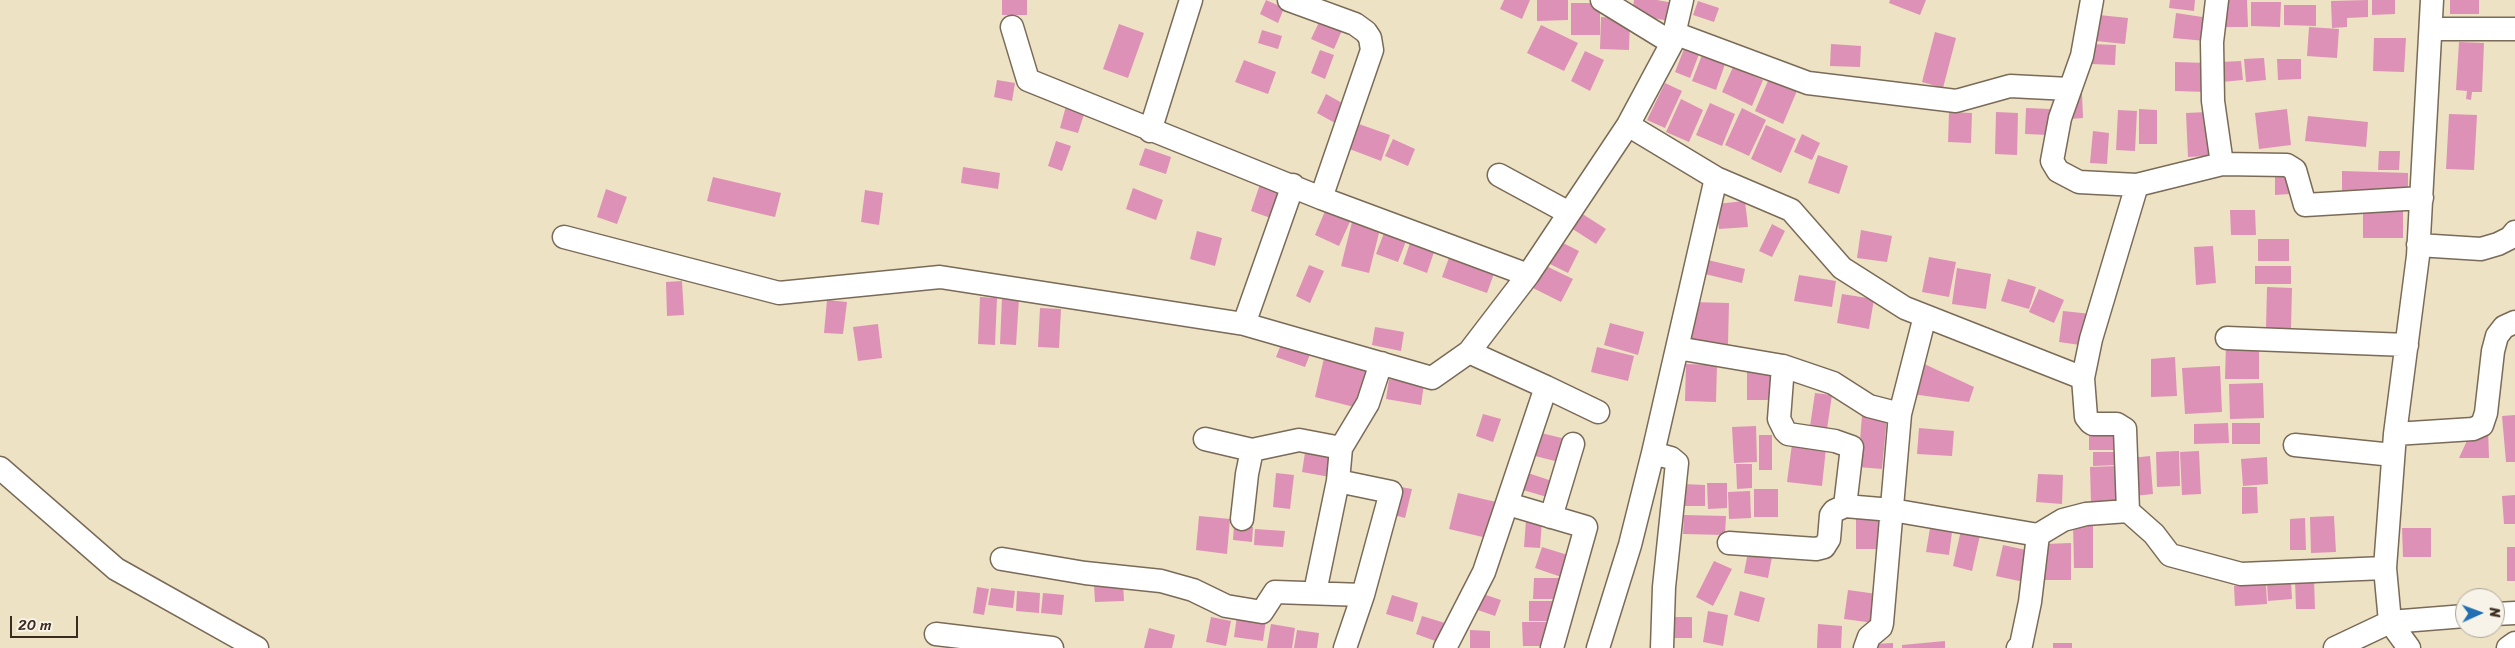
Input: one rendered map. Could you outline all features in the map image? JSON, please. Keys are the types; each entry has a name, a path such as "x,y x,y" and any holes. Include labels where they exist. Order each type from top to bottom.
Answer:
{"street":[{"path":"1150,131 1191,0"},
{"path":"1289,0 1354,24 1366,32 1370,38 1372,50 1321,198"},
{"path":"1602,0 1673,38 1808,83 1956,101 2010,86 2069,89"},
{"path":"564,238 779,293 940,277 1244,324 1432,378 1469,352 1528,275 1628,125 1673,38 1682,0"},
{"path":"2092,0 2082,56 2060,118 2052,162 2058,171 2079,182 2137,185 2222,164 2290,166 2295,170 2305,205 2422,198"},
{"path":"2217,0 2212,42 2213,101 2222,164"},
{"path":"2409,648 2390,622 2385,568 2394,444 2407,345 2422,198 2432,0"},
{"path":"1012,26 1028,80 1150,131 1321,198 1528,275"},
{"path":"2431,29 2515,29"},
{"path":"1628,125 1716,178 1791,210 1842,268 1905,308 2084,378"},
{"path":"1500,175 1569,213"},
{"path":"1598,648 1630,545 1716,178"},
{"path":"2128,511 2125,429 2116,424 2093,424 2090,422 2086,417 2084,378 2092,339 2137,185"},
{"path":"1244,324 1293,186"},
{"path":"2418,245 2481,249 2498,244 2510,238 2515,232"},
{"path":"1865,648 1869,637 1881,627 1882,623 1900,414 1925,316"},
{"path":"2295,445 2394,444 2474,430 2482,424 2486,413 2497,336 2504,327 2515,322"},
{"path":"2227,338 2407,345"},
{"path":"1677,348 1783,366 1833,383 1869,406 1900,414"},
{"path":"1469,352 1598,412"},
{"path":"1315,592 1338,481 1341,448 1368,403 1381,363"},
{"path":"1783,366 1779,419 1785,431 1788,434 1835,441 1852,446 1845,506"},
{"path":"1445,648 1484,572 1546,387"},
{"path":"1205,439 1252,450 1300,440 1341,448"},
{"path":"1551,516 1572,444"},
{"path":"1242,519 1247,474 1252,450"},
{"path":"1652,453 1671,458 1677,463 1664,588 1662,648"},
{"path":"0,468 116,569 257,648"},
{"path":"1338,481 1391,492 1345,648"},
{"path":"1508,504 1586,527 1552,648"},
{"path":"1729,542 1816,549 1824,547 1828,539 1831,515 1834,511 1845,506 1892,510 2038,535 2063,520 2086,514 2128,511 2154,534 2170,555 2241,574 2385,568"},
{"path":"2018,648 2021,645 2030,602 2038,535"},
{"path":"1002,559 1086,573 1161,581 1193,590 1226,606 1262,612 1275,592 1362,595"},
{"path":"2335,648 2390,622 2455,617"},
{"path":"936,634 1052,648"},
{"path":"2508,648 2515,643"}],"building":[{"path":"1002,0 1027,0 1027,15 1002,15"},
{"path":"1266,0 1284,8 1278,23 1260,14"},
{"path":"1504,0 1530,0 1522,19 1500,9"},
{"path":"1537,0 1568,0 1568,20 1537,21"},
{"path":"1634,0 1657,0 1673,3 1669,21 1632,14"},
{"path":"1890,0 1926,0 1920,15 1889,3"},
{"path":"2170,0 2195,0 2194,11 2169,8"},
{"path":"2220,0 2247,0 2248,27 2221,27"},
{"path":"2368,0 2368,17 2347,18 2347,27 2332,28 2331,1"},
{"path":"2372,0 2395,0 2395,14 2372,15"},
{"path":"2450,0 2479,0 2479,14 2450,14"},
{"path":"1698,1 1719,8 1714,22 1693,15"},
{"path":"2251,2 2281,2 2280,27 2251,26"},
{"path":"1571,3 1600,3 1600,35 1571,35"},
{"path":"2284,5 2316,5 2316,26 2284,25"},
{"path":"2176,13 2209,18 2206,41 2173,38"},
{"path":"2099,15 2128,18 2125,44 2096,41"},
{"path":"1601,17 1630,19 1629,50 1600,49"},
{"path":"1321,18 1343,28 1334,49 1311,39"},
{"path":"1119,24 1144,33 1128,78 1103,69"},
{"path":"1541,25 1578,43 1564,71 1527,53"},
{"path":"2309,27 2339,29 2337,58 2307,56"},
{"path":"1262,30 1282,36 1278,49 1258,43"},
{"path":"1935,32 1956,38 1943,88 1922,82"},
{"path":"2374,38 2406,38 2404,72 2373,71"},
{"path":"2459,42 2484,43 2482,92 2472,92 2471,100 2466,99 2467,91 2456,90"},
{"path":"1831,44 1861,46 1860,67 1830,66"},
{"path":"2092,44 2116,45 2115,65 2091,64"},
{"path":"1684,49 1699,54 1690,78 1675,72"},
{"path":"1320,50 1334,55 1325,79 1311,73"},
{"path":"1585,51 1604,60 1590,91 1571,81"},
{"path":"1702,55 1725,64 1716,90 1692,81"},
{"path":"2264,58 2266,80 2246,82 2244,59"},
{"path":"2277,59 2301,59 2301,79 2278,80"},
{"path":"1244,60 1276,72 1268,94 1235,82"},
{"path":"2241,61 2243,80 2221,82 2220,62"},
{"path":"2175,62 2208,63 2207,92 2175,91"},
{"path":"1733,67 1763,80 1752,106 1722,92"},
{"path":"1771,74 1799,86 1783,124 1755,111"},
{"path":"997,80 1015,83 1012,101 994,97"},
{"path":"1665,83 1682,91 1665,128 1647,120"},
{"path":"2082,93 2083,118 2070,119 2068,94"},
{"path":"1326,94 1344,104 1335,123 1317,113"},
{"path":"1681,99 1703,110 1689,142 1666,132"},
{"path":"1710,103 1735,114 1722,146 1696,135"},
{"path":"1066,106 1085,111 1078,133 1060,128"},
{"path":"1742,108 1766,120 1749,156 1725,145"},
{"path":"2026,108 2050,109 2049,135 2025,134"},
{"path":"2139,109 2157,110 2157,144 2139,144"},
{"path":"2287,109 2291,145 2259,149 2255,113"},
{"path":"2118,110 2137,111 2135,151 2116,150"},
{"path":"1949,112 1972,113 1971,143 1948,142"},
{"path":"1996,112 2018,113 2017,155 1995,154"},
{"path":"2207,112 2209,156 2188,157 2186,113"},
{"path":"2449,114 2477,115 2474,170 2446,169"},
{"path":"2308,116 2368,122 2366,147 2305,141"},
{"path":"1356,123 1390,135 1381,161 1347,148"},
{"path":"1766,125 1796,139 1781,173 1751,159"},
{"path":"2093,131 2109,133 2107,164 2090,163"},
{"path":"1802,134 1820,143 1812,160 1794,152"},
{"path":"1393,139 1415,149 1408,166 1385,156"},
{"path":"1056,141 1071,146 1062,171 1048,166"},
{"path":"1145,148 1171,157 1166,174 1139,165"},
{"path":"2379,151 2400,151 2399,170 2378,170"},
{"path":"1818,155 1848,166 1839,194 1808,183"},
{"path":"963,167 1000,173 998,189 961,183"},
{"path":"2275,169 2289,169 2290,194 2275,195"},
{"path":"2342,171 2408,173 2408,194 2342,192"},
{"path":"713,177 781,193 775,217 707,201"},
{"path":"1260,184 1286,194 1276,220 1251,211"},
{"path":"1133,188 1163,200 1156,220 1126,209"},
{"path":"606,189 627,197 617,224 597,217"},
{"path":"865,190 883,193 879,225 861,222"},
{"path":"1745,201 1748,227 1719,229 1716,204"},
{"path":"1328,204 1353,215 1339,246 1315,235"},
{"path":"2363,204 2403,204 2403,238 2363,238"},
{"path":"2230,210 2255,210 2256,235 2231,235"},
{"path":"1581,213 1606,229 1596,244 1571,228"},
{"path":"1352,222 1380,229 1369,273 1341,266"},
{"path":"1772,224 1785,231 1772,257 1759,251"},
{"path":"1861,230 1892,236 1887,262 1857,258"},
{"path":"1197,231 1222,238 1215,266 1190,259"},
{"path":"1384,233 1406,241 1398,262 1376,254"},
{"path":"2258,239 2289,239 2289,261 2258,261"},
{"path":"1411,240 1435,249 1427,273 1403,264"},
{"path":"1561,242 1579,251 1568,273 1550,264"},
{"path":"2213,246 2216,283 2196,285 2194,247"},
{"path":"1451,252 1496,268 1487,293 1442,277"},
{"path":"1929,257 1956,262 1949,297 1922,292"},
{"path":"1708,260 1745,269 1742,283 1705,274"},
{"path":"1309,265 1324,271 1310,303 1296,296"},
{"path":"1544,265 1573,279 1561,302 1533,288"},
{"path":"2255,266 2291,266 2291,284 2255,284"},
{"path":"1957,268 1991,274 1986,309 1952,304"},
{"path":"1799,275 1836,281 1832,307 1794,301"},
{"path":"2008,279 2036,287 2029,309 2001,301"},
{"path":"682,281 684,315 667,316 666,282"},
{"path":"2267,287 2292,288 2291,329 2266,328"},
{"path":"2039,289 2064,300 2054,323 2029,312"},
{"path":"1842,294 1874,299 1869,329 1837,323"},
{"path":"980,297 997,298 995,345 978,344"},
{"path":"1002,297 1019,298 1016,345 1000,344"},
{"path":"827,300 847,302 843,334 824,333"},
{"path":"1691,302 1729,303 1728,344 1689,342"},
{"path":"1040,308 1061,309 1059,348 1038,347"},
{"path":"2063,311 2091,314 2087,346 2059,342"},
{"path":"1610,323 1644,332 1638,355 1604,345"},
{"path":"878,324 882,358 858,361 853,327"},
{"path":"1375,327 1404,332 1401,351 1372,345"},
{"path":"1282,342 1311,352 1305,367 1276,357"},
{"path":"2226,344 2259,344 2259,379 2225,379"},
{"path":"1597,347 1634,356 1628,381 1591,372"},
{"path":"2175,357 2177,396 2151,397 2151,359"},
{"path":"1324,358 1368,369 1358,408 1315,397"},
{"path":"1920,362 1974,387 1969,402 1912,394"},
{"path":"1686,364 1717,365 1716,402 1685,401"},
{"path":"2220,366 2222,412 2185,414 2182,368"},
{"path":"1747,372 1774,373 1773,400 1747,400"},
{"path":"1389,379 1424,384 1421,405 1386,399"},
{"path":"2263,383 2264,418 2230,419 2229,384"},
{"path":"1815,393 1832,395 1826,436 1809,433"},
{"path":"1483,414 1501,419 1493,442 1476,436"},
{"path":"1862,415 1887,417 1882,469 1858,467"},
{"path":"2515,415 2515,462 2506,462 2502,416"},
{"path":"2228,423 2229,443 2194,444 2194,424"},
{"path":"2232,423 2260,423 2260,444 2232,444"},
{"path":"1756,426 1757,462 1734,463 1732,427"},
{"path":"1919,428 1954,431 1952,456 1917,454"},
{"path":"2488,428 2489,458 2459,458 2471,432"},
{"path":"2089,429 2121,430 2121,450 2089,450"},
{"path":"1541,433 1566,439 1559,462 1535,456"},
{"path":"1759,435 1772,435 1772,470 1759,470"},
{"path":"1792,444 1826,448 1822,486 1787,482"},
{"path":"1306,446 1334,450 1330,477 1302,472"},
{"path":"2179,451 2180,486 2157,487 2156,452"},
{"path":"2199,451 2201,494 2182,495 2180,452"},
{"path":"2093,452 2118,452 2118,465 2093,466"},
{"path":"2150,456 2153,494 2134,496 2131,458"},
{"path":"2267,457 2268,484 2243,486 2241,459"},
{"path":"1736,464 1752,464 1752,488 1737,489"},
{"path":"2118,466 2120,502 2091,503 2090,467"},
{"path":"1276,473 1294,475 1290,509 1273,507"},
{"path":"1528,473 1552,481 1547,497 1523,490"},
{"path":"2038,474 2063,475 2062,504 2036,502"},
{"path":"1707,483 1727,483 1727,508 1708,509"},
{"path":"1683,484 1705,485 1705,506 1682,506"},
{"path":"1401,487 1412,489 1405,518 1394,515"},
{"path":"2242,487 2257,487 2258,513 2242,514"},
{"path":"1754,489 1778,489 1778,517 1754,517"},
{"path":"1750,491 1751,518 1729,519 1728,492"},
{"path":"1458,493 1496,502 1487,538 1449,529"},
{"path":"2515,495 2515,524 2504,524 2502,496"},
{"path":"1684,515 1726,516 1725,535 1683,534"},
{"path":"1199,516 1230,519 1227,554 1196,550"},
{"path":"2334,516 2336,552 2311,553 2310,517"},
{"path":"1856,518 1883,519 1883,549 1856,549"},
{"path":"2305,518 2306,550 2290,550 2290,519"},
{"path":"1526,520 1542,521 1540,548 1524,547"},
{"path":"2073,522 2093,522 2093,568 2074,568"},
{"path":"1234,525 1253,527 1252,542 1233,540"},
{"path":"1930,528 1952,532 1949,555 1926,552"},
{"path":"2402,528 2431,528 2431,557 2403,557"},
{"path":"1255,529 1285,531 1283,547 1254,545"},
{"path":"1961,530 1980,535 1972,571 1953,566"},
{"path":"2071,543 2071,580 2044,580 2044,544"},
{"path":"2003,545 2031,551 2024,582 1996,576"},
{"path":"1542,547 1571,556 1564,578 1535,568"},
{"path":"1749,547 1773,552 1768,578 1744,573"},
{"path":"2507,547 2515,547 2515,581 2507,581"},
{"path":"1714,561 1732,569 1713,606 1696,597"},
{"path":"1534,578 1560,578 1559,599 1533,599"},
{"path":"2314,579 2315,609 2296,609 2295,580"},
{"path":"2291,581 2292,599 2268,601 2267,583"},
{"path":"1123,583 1124,601 1095,602 1094,584"},
{"path":"2266,584 2267,604 2235,606 2234,586"},
{"path":"977,587 989,589 984,615 973,613"},
{"path":"991,588 1015,591 1013,608 988,605"},
{"path":"1848,590 1877,594 1874,623 1844,619"},
{"path":"1017,591 1040,593 1039,613 1016,611"},
{"path":"1740,591 1765,598 1759,622 1734,615"},
{"path":"1043,593 1064,595 1062,615 1041,613"},
{"path":"1480,593 1501,600 1495,616 1475,609"},
{"path":"1392,595 1418,603 1413,622 1386,614"},
{"path":"1529,601 1556,601 1556,621 1529,621"},
{"path":"1708,611 1728,615 1723,646 1703,642"},
{"path":"1237,616 1266,620 1263,641 1234,637"},
{"path":"1422,616 1445,623 1438,642 1416,634"},
{"path":"1211,617 1231,621 1226,646 1206,642"},
{"path":"1671,617 1692,617 1692,638 1671,638"},
{"path":"1522,622 1546,622 1547,646 1523,646"},
{"path":"1271,624 1295,628 1292,648 1267,648"},
{"path":"1818,624 1842,626 1841,648 1817,648"},
{"path":"1149,628 1175,635 1172,648 1144,648"},
{"path":"1297,630 1319,633 1317,648 1294,648"},
{"path":"1470,630 1490,631 1490,648 1470,648"},
{"path":"1945,641 1945,648 1902,648 1902,645"},
{"path":"1893,643 1893,648 1874,648 1874,644"},
{"path":"2053,643 2072,643 2072,648 2053,648"}]}
